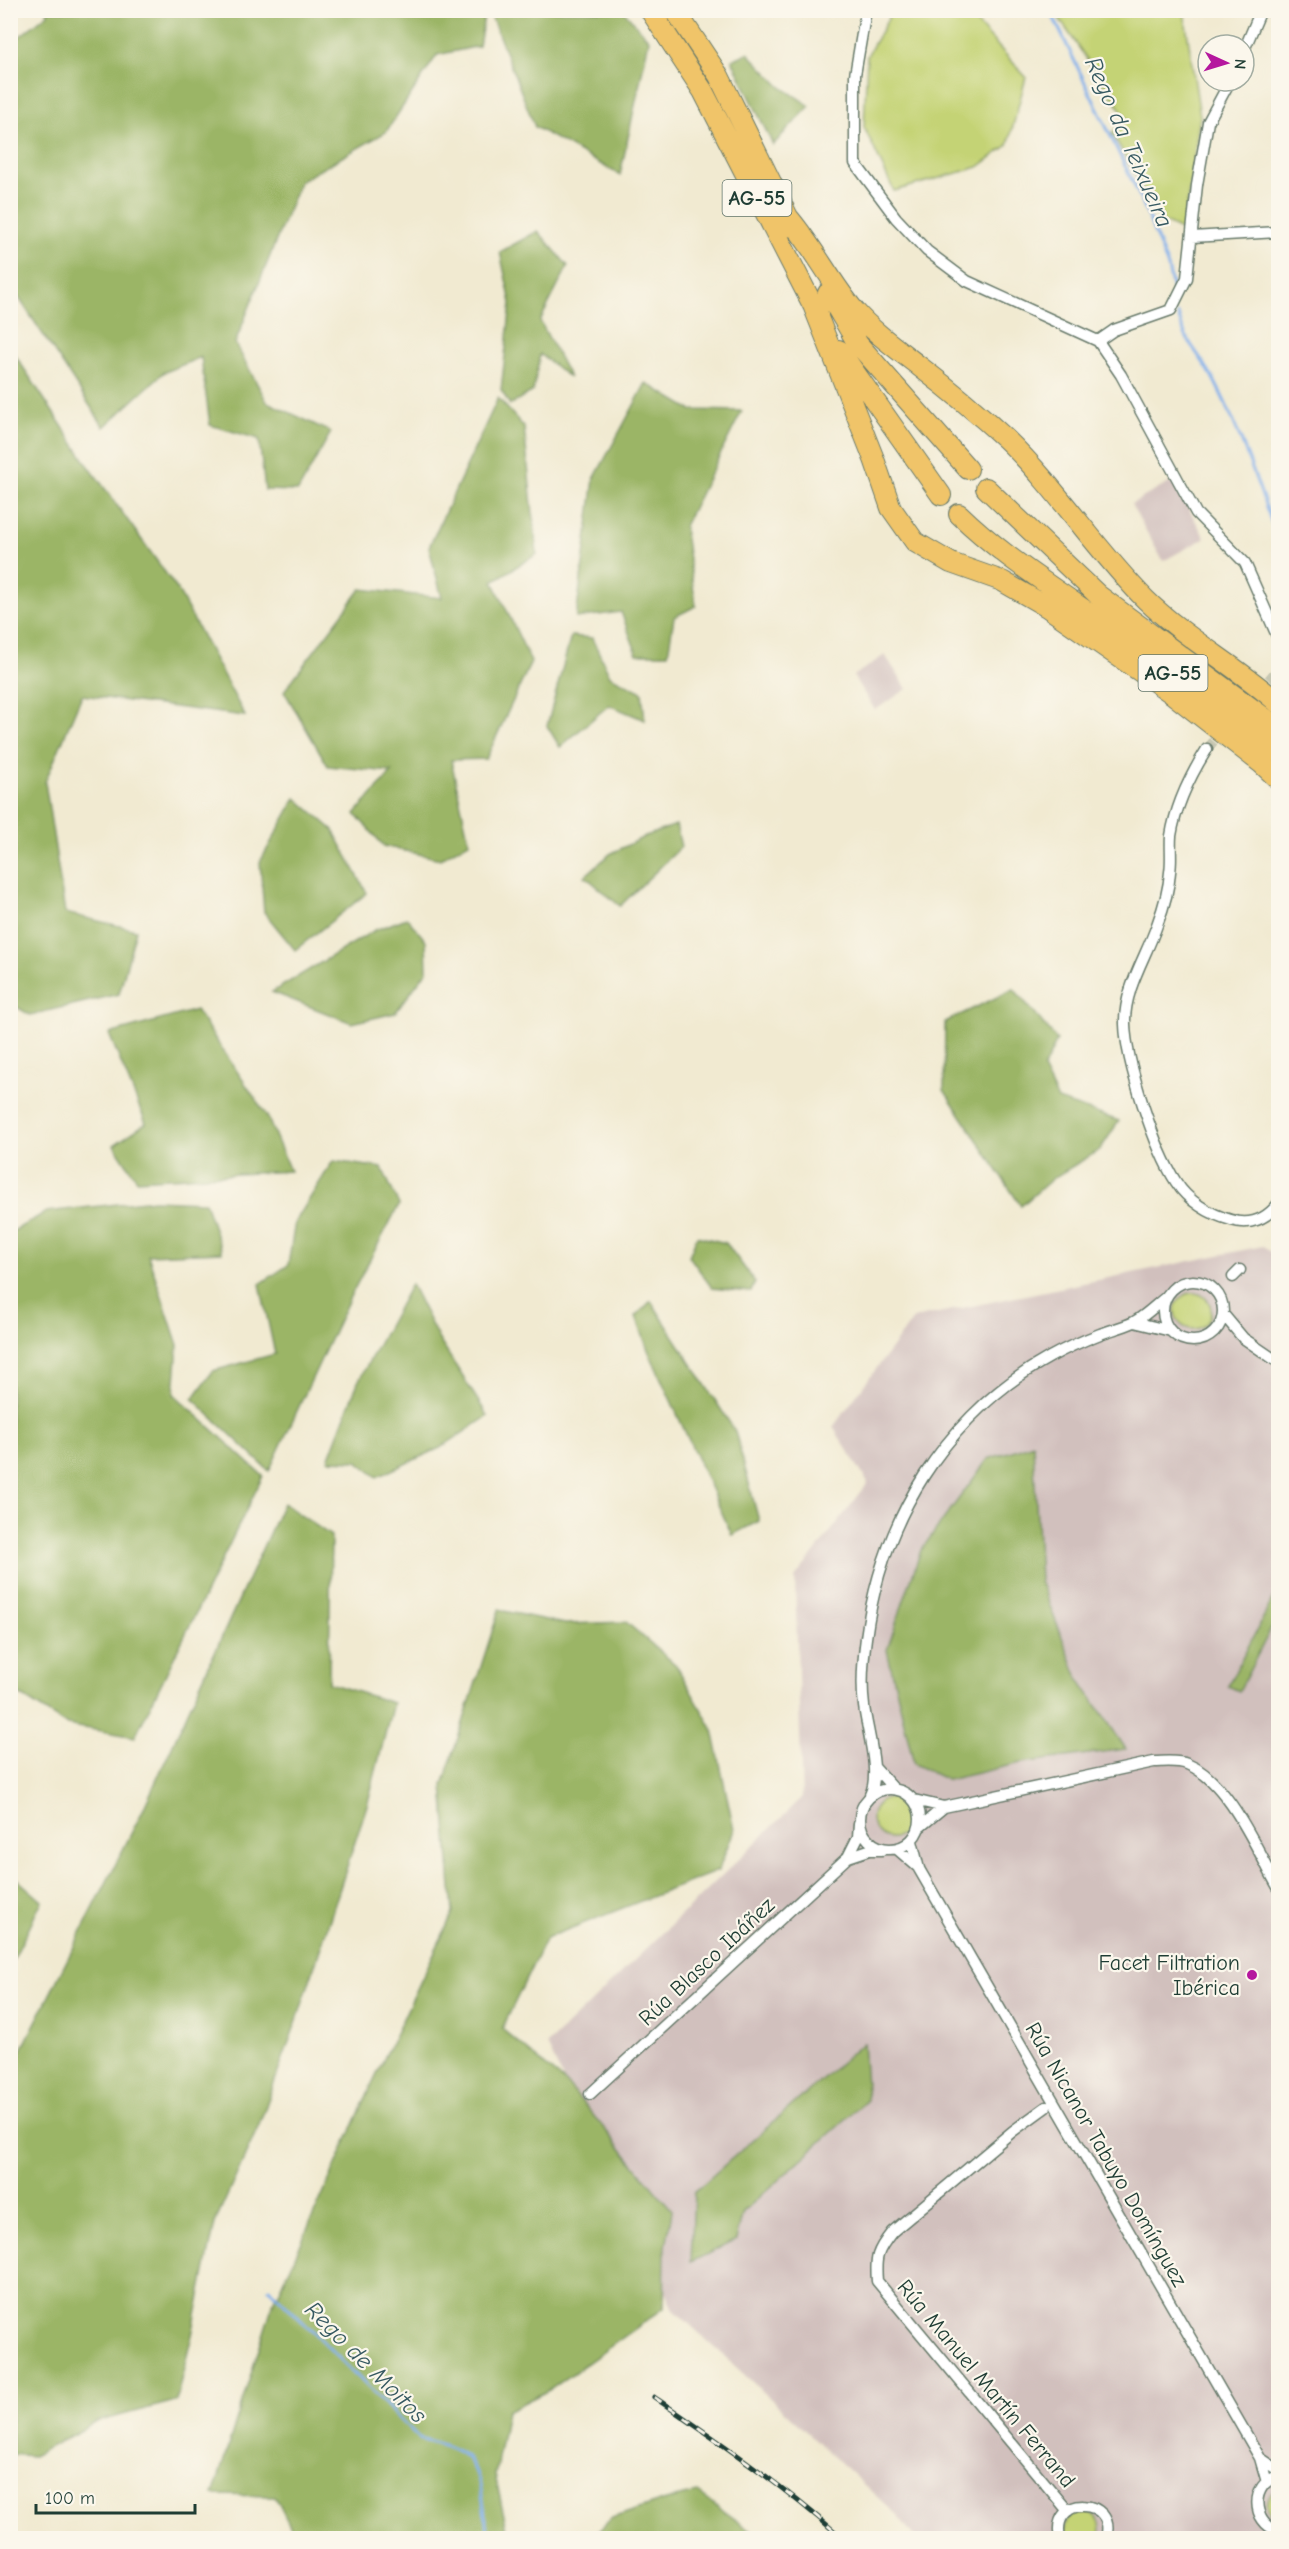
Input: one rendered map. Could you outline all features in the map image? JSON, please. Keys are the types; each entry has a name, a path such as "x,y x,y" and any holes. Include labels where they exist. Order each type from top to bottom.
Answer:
{"highway":[{"name":"AG-55","path":"650,10 703,91 834,342 941,495"},
{"name":"AG-55","path":"675,10 719,76 820,281 858,344 968,468"},
{"path":"788,218 802,234 854,310 887,341 968,405 1007,441 1055,491 1117,568 1148,601 1181,630 1278,703"},
{"path":"813,305 891,508 915,542 951,564 1002,581 1047,607 1174,695 1278,779"},
{"name":"AG-55","path":"986,488 1098,595 1278,728"},
{"name":"AG-55","path":"959,514 1018,565 1199,692 1278,752"}],"street":[{"path":"866,10 855,75 855,163 896,218 927,251 959,275 1098,341 1121,375 1196,513 1245,563 1278,638"},
{"path":"1251,33 1261,10"},
{"path":"1269,10 1278,15"},
{"path":"1098,341 1114,330 1171,310 1187,278 1197,185 1208,122 1224,93"},
{"path":"1192,237 1278,232"},
{"path":"1207,748 1191,774 1180,801 1171,836 1170,873 1158,925 1132,986 1125,1022 1129,1059 1162,1153 1176,1183 1195,1203 1215,1216 1235,1222 1252,1222 1268,1217 1278,1204"},
{"path":"945,1807 920,1827 912,1841 897,1849 884,1850 868,1841 860,1823 862,1808 874,1788 875,1768 863,1704 866,1639 872,1598 884,1554 915,1486 937,1455 988,1400 1018,1377 1079,1342 1134,1322 1166,1297 1171,1290 1184,1282 1200,1281 1213,1287 1223,1304 1223,1314 1217,1330 1209,1337 1189,1341 1171,1331 1134,1322"},
{"path":"1166,1297 1163,1315 1171,1331"},
{"path":"1223,1314 1243,1338 1278,1362"},
{"path":"1217,1330 1243,1338"},
{"path":"914,1800 945,1807 1154,1762 1186,1763 1209,1778 1231,1804 1278,1887"},
{"path":"875,1768 894,1789"},
{"path":"870,1795 882,1790 894,1789 904,1792 914,1800 920,1812 920,1827"},
{"name":"Rúa Blasco Ibáñez","path":"590,2094 848,1857 858,1837 860,1823"},
{"name":"Rúa Nicanor Tabuyo Domínguez","path":"912,1841 919,1869 1260,2458 1267,2482"},
{"name":"Rúa Nicanor Tabuyo Domínguez","path":"897,1849 919,1869"},
{"name":"Rúa Blasco Ibáñez","path":"848,1857 869,1850 884,1850"},
{"name":"Rúa Manuel Martín Ferrand","path":"1046,2107 1013,2131 892,2232 878,2249 875,2263 877,2281 1068,2511"},
{"name":"Rúa Nicanor Tabuyo Domínguez","path":"1260,2458 1278,2470"},
{"path":"1270,2538 1266,2524 1257,2511 1258,2495 1267,2482 1278,2476"},
{"path":"1060,2538 1059,2524 1068,2511 1086,2505 1100,2512 1107,2528 1106,2538"},
{"path":"1266,2524 1278,2530"}],"shaded area":[{"path":"1173,481 1205,538 1163,561 1131,504"},
{"path":"885,655 907,689 875,710 853,676"},
{"path":"1263,1246 1278,1258 1278,2538 915,2538 899,2517 673,2309 547,2045 802,1798 795,1578 868,1483 833,1427 914,1318"}],"green space":[{"path":"47,11 485,11 479,46 437,55 386,132 300,181 235,343 267,402 331,432 298,491 265,490 259,439 210,425 201,357 163,373 104,427 11,286 11,43 48,14"},
{"path":"489,11 624,11 649,40 620,175 535,127"},
{"path":"888,11 969,11 967,12 1026,77 1008,145 978,167 894,191 864,127 867,56 888,19"},
{"path":"1066,11 1184,11 1200,116 1183,231 1162,221 1112,133 1127,119 1059,18"},
{"path":"748,53 780,86 810,106 773,145 732,60"},
{"path":"538,231 568,266 540,321 570,378 540,354 533,391 510,405 501,390 511,303 500,252"},
{"path":"11,349 88,465 177,589 245,716 82,695 45,782 65,913 136,930 119,994 30,1015 10,1003 10,468 14,466 10,451"},
{"path":"646,383 691,410 742,411 684,526 696,606 674,617 668,654 637,654 621,612 576,618 594,479"},
{"path":"498,398 524,427 537,554 493,581 531,662 486,759 451,760 469,842 440,859 384,846 355,814 392,772 328,766 284,691 361,589 442,598 429,547"},
{"path":"571,636 592,638 610,676 642,692 645,720 609,705 560,747 547,726"},
{"path":"296,798 333,830 367,893 295,950 264,912 260,862"},
{"path":"676,825 681,847 620,906 585,876 610,854 646,836"},
{"path":"407,918 426,941 427,971 395,1013 352,1023 272,992 375,930"},
{"path":"1014,989 1057,1040 1043,1069 1058,1100 1119,1121 1100,1150 1053,1178 1021,1206 944,1090 945,1022"},
{"path":"196,1010 267,1116 290,1171 137,1180 114,1145 146,1123 109,1034"},
{"path":"333,1161 382,1168 399,1205 350,1297 269,1471 193,1399 213,1371 275,1354 260,1284 288,1265 295,1222"},
{"path":"154,1200 205,1202 222,1252 148,1255 178,1345 174,1394 263,1476 135,1737 67,1725 11,1689 10,1233 46,1212"},
{"path":"697,1236 726,1243 755,1282 751,1292 712,1288 689,1256"},
{"path":"411,1284 439,1340 488,1416 440,1448 377,1477 357,1461 328,1460 358,1382"},
{"path":"1193,1293 1206,1298 1211,1311 1206,1324 1193,1329 1180,1324 1175,1311 1180,1298"},
{"path":"651,1301 735,1431 759,1521 732,1535 648,1350 636,1316"},
{"path":"1033,1444 1040,1581 1078,1678 1126,1749 1021,1763 947,1780 914,1764 887,1650 921,1550 988,1459"},
{"path":"283,1503 331,1536 329,1683 393,1703 368,1802 298,2017 259,2125 215,2223 176,2401 96,2422 33,2456 11,2454 11,2071 142,1812"},
{"path":"1278,1589 1278,1615 1239,1691 1228,1686"},
{"path":"499,1610 565,1624 626,1622 676,1665 713,1730 734,1830 718,1871 546,1938 502,2029 568,2085 672,2210 665,2253 664,2308 551,2389 507,2411 495,2475 509,2538 296,2538 275,2496 213,2495 276,2294 278,2295 371,2086 453,1913 443,1785"},
{"path":"892,1798 906,1804 912,1818 906,1832 892,1838 878,1832 872,1818 878,1804"},
{"path":"11,1874 42,1901 11,1964"},
{"path":"863,2043 867,2100 743,2212 736,2240 691,2262 694,2192"},
{"path":"1278,2487 1278,2521 1268,2509 1268,2499"},
{"path":"698,2493 760,2538 591,2538 612,2518 666,2500"},
{"path":"1089,2512 1099,2521 1101,2529 1099,2538 1067,2538 1065,2528 1068,2520 1074,2514"}],"waterway":[{"name":"Rego da Teixueira","path":"1050,10 1142,201 1168,267 1173,290"},
{"name":"Rego da Teixueira","path":"1178,314 1189,342 1210,373 1233,420 1278,539"},
{"name":"Rego de Moitos","path":"269,2288 419,2438 454,2449 470,2461 478,2479 487,2531 491,2538"}],"tunnel":[{"path":"1259,691 1278,669"},
{"path":"1207,749 1224,729"}],"railway":[{"path":"654,2397 774,2482 842,2538"}],"place":[{"name":"Facet Filtration Ibérica","path":"1252,1975"}]}
